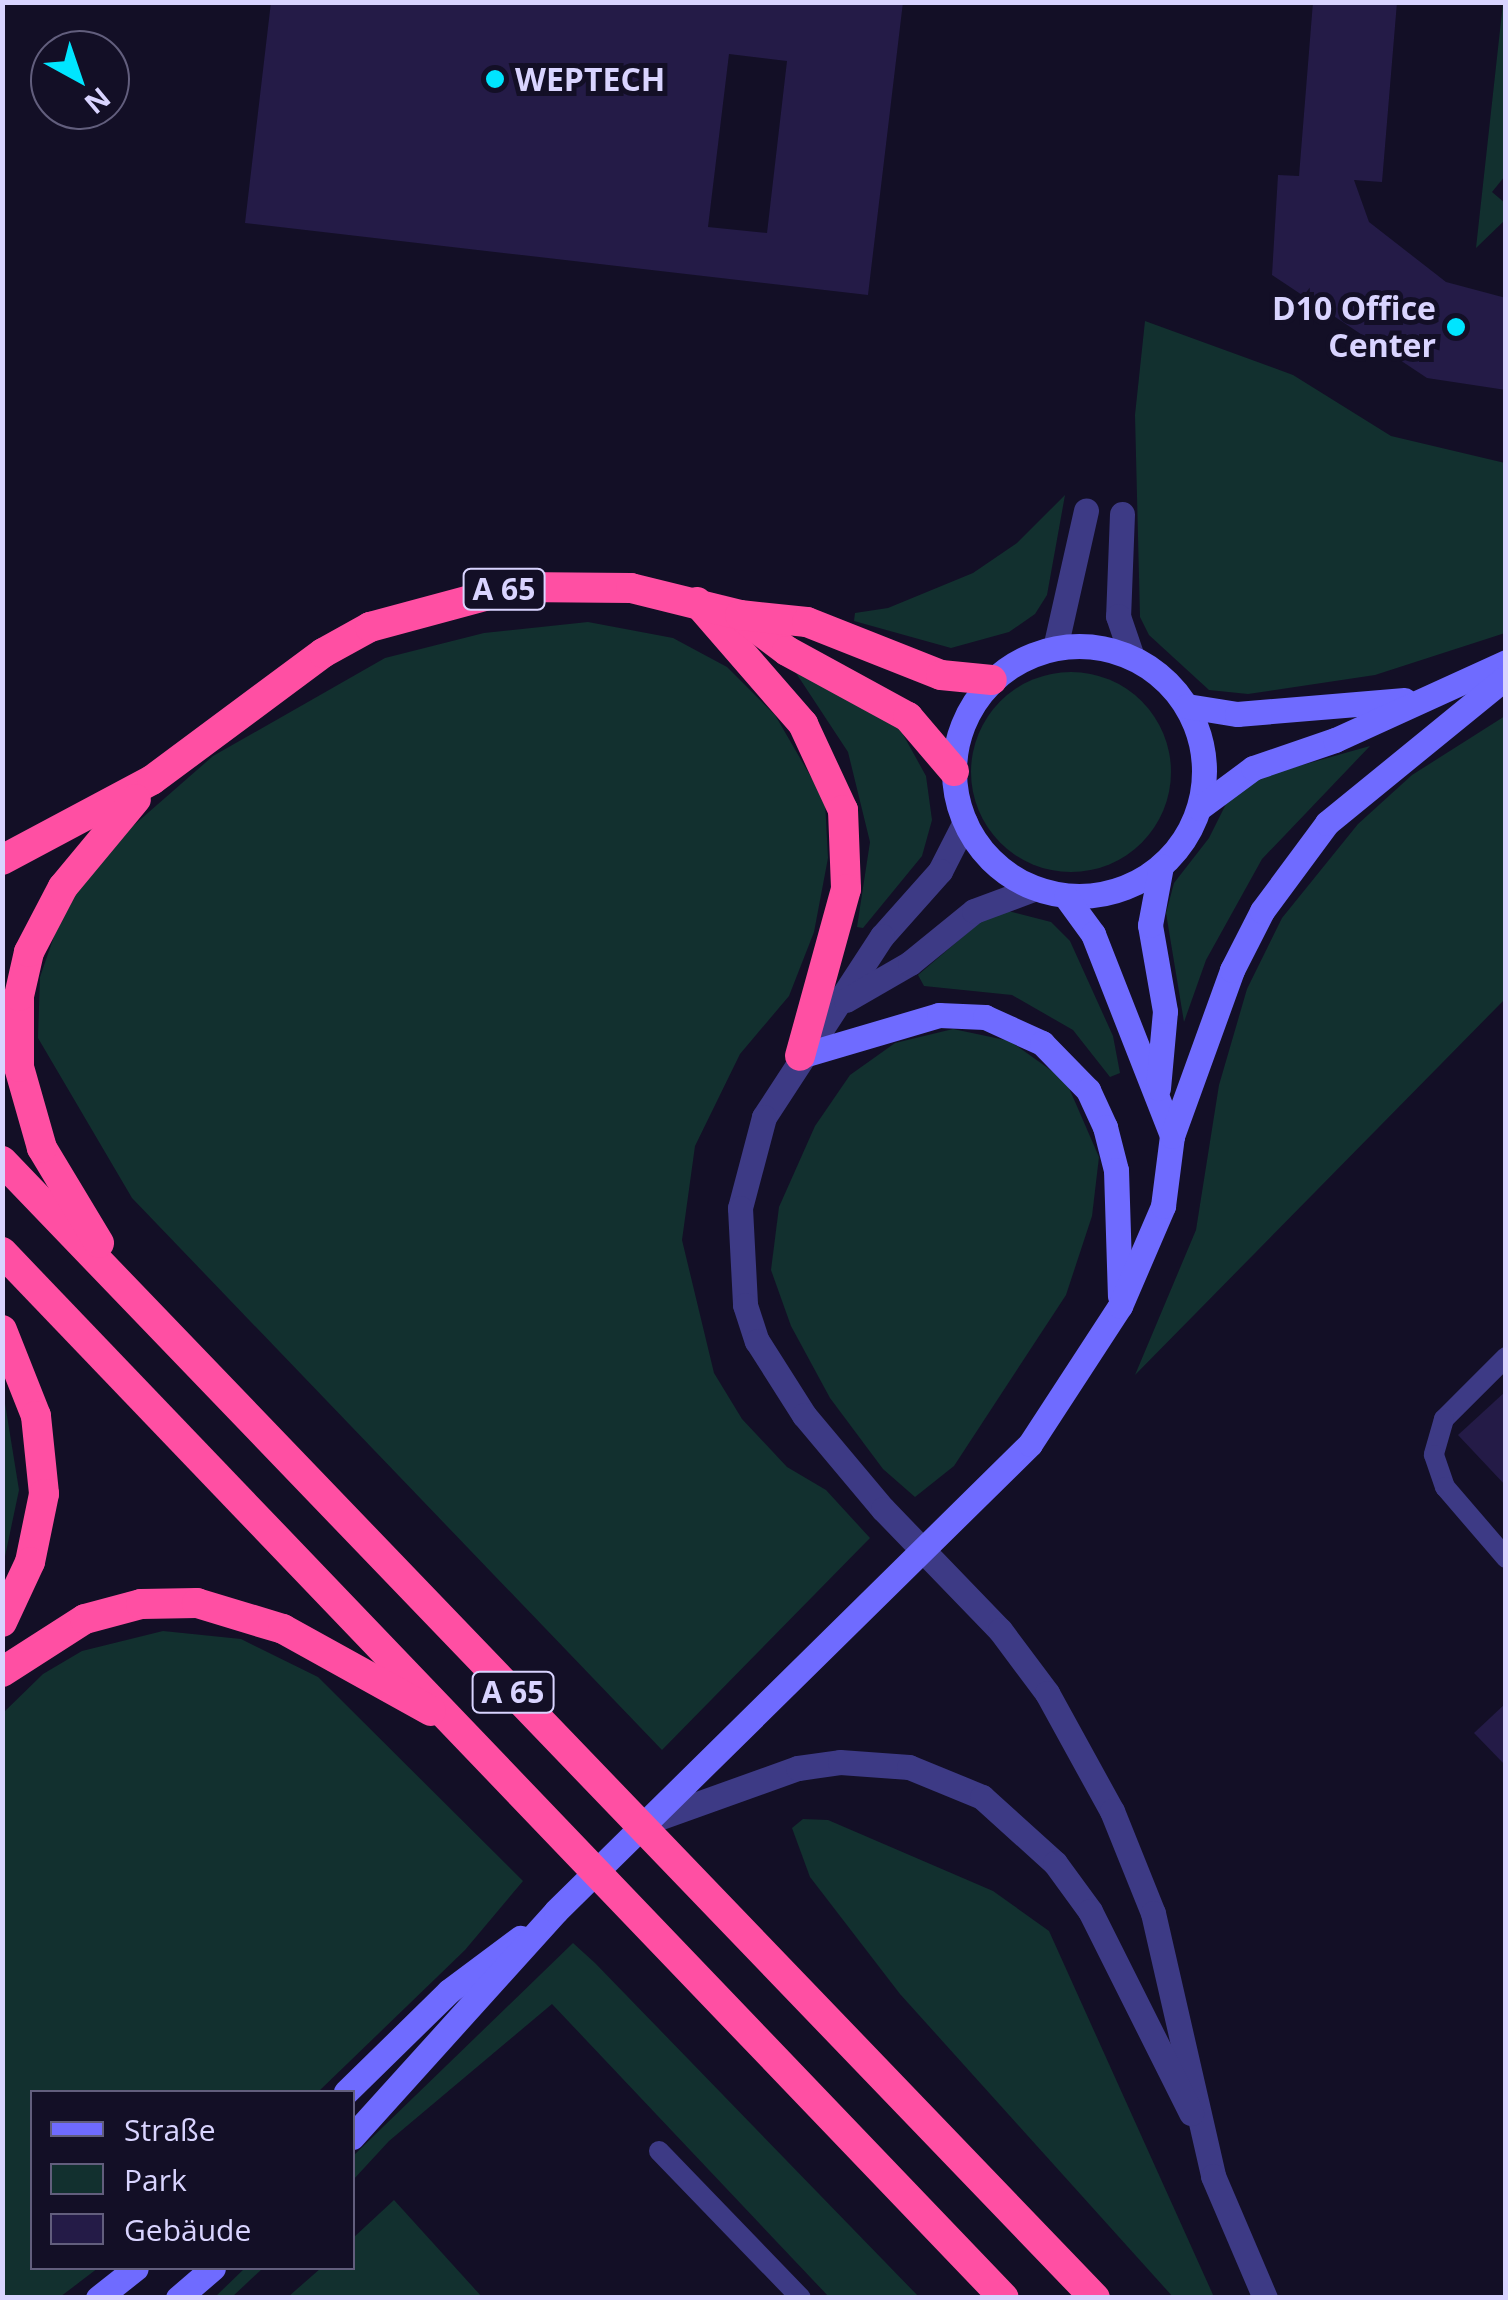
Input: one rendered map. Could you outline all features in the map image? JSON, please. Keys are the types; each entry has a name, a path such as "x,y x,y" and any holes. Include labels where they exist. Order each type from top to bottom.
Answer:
{"highway":[{"name":"A 65","path":"2,860 152,780 323,653 420,609 518,586 631,588 695,600 740,615 807,622 941,675 992,680"},
{"path":"695,600 803,724 843,810 846,889 800,1056"},
{"path":"740,615 788,650 908,717 954,771"},
{"name":"A 65","path":"130,1292 42,1148 19,1068 17,1032 29,952 63,887 152,780"},
{"name":"A 65","path":"2,1162 1095,2298"},
{"name":"A 65","path":"2,1252 1004,2298"},
{"path":"2,1330 36,1416 44,1494 30,1562 2,1622"},
{"name":"A 65","path":"2,1672 84,1620 141,1604 196,1602 283,1629 451,1722"}],"main road":[{"path":"1160,866 1115,892 1066,898 1033,889 990,860 964,822 954,771 963,724 992,680 1055,648 1094,646 1132,657 1164,679 1187,706 1204,766 1199,808"},
{"path":"1158,1088 1165,1011 1150,924 1160,866 1199,808 1253,768 1335,740 1414,700 1506,662"},
{"path":"355,2134 556,1912 1030,1444 1120,1306 1162,1206 1172,1136 1232,970 1302,854 1392,764 1506,678"},
{"path":"1187,706 1237,714 1414,700"},
{"path":"1066,898 1093,934 1158,1088 1172,1136"},
{"path":"800,1056 910,1021 964,1015 1014,1026 1061,1057 1088,1090 1112,1148 1120,1306"},
{"path":"348,2090 449,1991 556,1912"},
{"path":"98,2298 133,2270"},
{"path":"178,2298 211,2270"}],"street":[{"path":"1055,648 1086,510"},
{"path":"1122,514 1118,616 1132,657"},
{"path":"964,822 940,871 882,936 845,1000 800,1056 764,1117 744,1180 738,1262 757,1342 843,1465 1000,1630 1064,1722 1112,1811 1153,1913 1204,2140 1233,2230 1265,2298"},
{"path":"845,1000 910,963 974,910 1033,889"},
{"path":"647,1822 733,1788 798,1768 881,1763 932,1774 1004,1813 1055,1862 1090,1911 1204,2140"}],"lane":[{"path":"1506,1357 1444,1419 1434,1455 1446,1487 1506,1558"},
{"path":"659,2152 801,2298"}],"green space":[{"path":"1503,3 1505,176 1492,192 1505,203 1505,220 1476,248"},
{"path":"1145,321 1293,375 1391,436 1505,463 1505,633 1375,675 1248,694 1209,690 1149,635 1140,617 1135,415"},
{"path":"1065,495 1047,595 1035,614 1009,632 951,648 854,621 855,613 888,608 973,573 1017,543"},
{"path":"588,622 673,638 727,667 775,715 825,801 828,858 814,932 789,996 740,1054 695,1146 682,1240 714,1373 742,1419 787,1467 826,1490 870,1538 662,1750 132,1198 38,1038 40,977 60,919 102,853 213,756 385,658 484,633"},
{"path":"794,670 900,729 926,776 932,820 922,856 863,928 857,927 870,842 848,752"},
{"path":"1071,672 1109,680 1142,701 1163,734 1171,772 1163,810 1142,843 1109,864 1071,872 1033,864 1000,843 979,810 971,772 979,734 1000,701 1033,680"},
{"path":"1505,716 1505,999 1135,1375 1196,1230 1219,1085 1247,989 1282,918 1358,824 1412,775"},
{"path":"1370,746 1262,859 1206,960 1184,1022 1166,913 1174,883 1209,838 1229,798 1256,778"},
{"path":"1008,911 1051,922 1070,941 1113,1036 1120,1073 1110,1077 1073,1030 1012,995 924,986 918,975 986,917"},
{"path":"953,1029 1010,1041 1066,1081 1099,1157 1092,1216 1066,1295 954,1466 915,1497 883,1469 830,1398 791,1326 771,1270 779,1207 815,1126 850,1075 895,1043"},
{"path":"3,1391 19,1490 2,1566"},
{"path":"163,1631 241,1639 318,1677 523,1881 465,1950 320,2090 30,2090 30,2270 95,2270 60,2297 3,2297 3,1713 43,1674 82,1651"},
{"path":"803,1819 828,1820 993,1891 1049,1931 1214,2297 1173,2297 900,1994 810,1877 792,1828"},
{"path":"573,1943 919,2297 829,2297 552,2004 389,2141 355,2178 355,2154"},
{"path":"394,2200 482,2297 288,2297 319,2270 355,2270 355,2236"},
{"path":"243,2270 261,2270 232,2297 215,2297"}],"building":[{"path":"271,2 903,2 868,295 245,223","holes":["729,54 787,61 767,233 708,227"]},
{"path":"1313,2 1397,2 1382,182 1354,180 1369,222 1446,282 1506,298 1506,390 1427,378 1272,275 1278,175 1299,176"},
{"path":"1506,1391 1506,1486 1458,1435"},
{"path":"1506,1703 1506,1766 1474,1733"}],"place":[{"name":"WEPTECH","path":"495,79"},
{"name":"D10 Office Center","path":"1456,327"}]}
